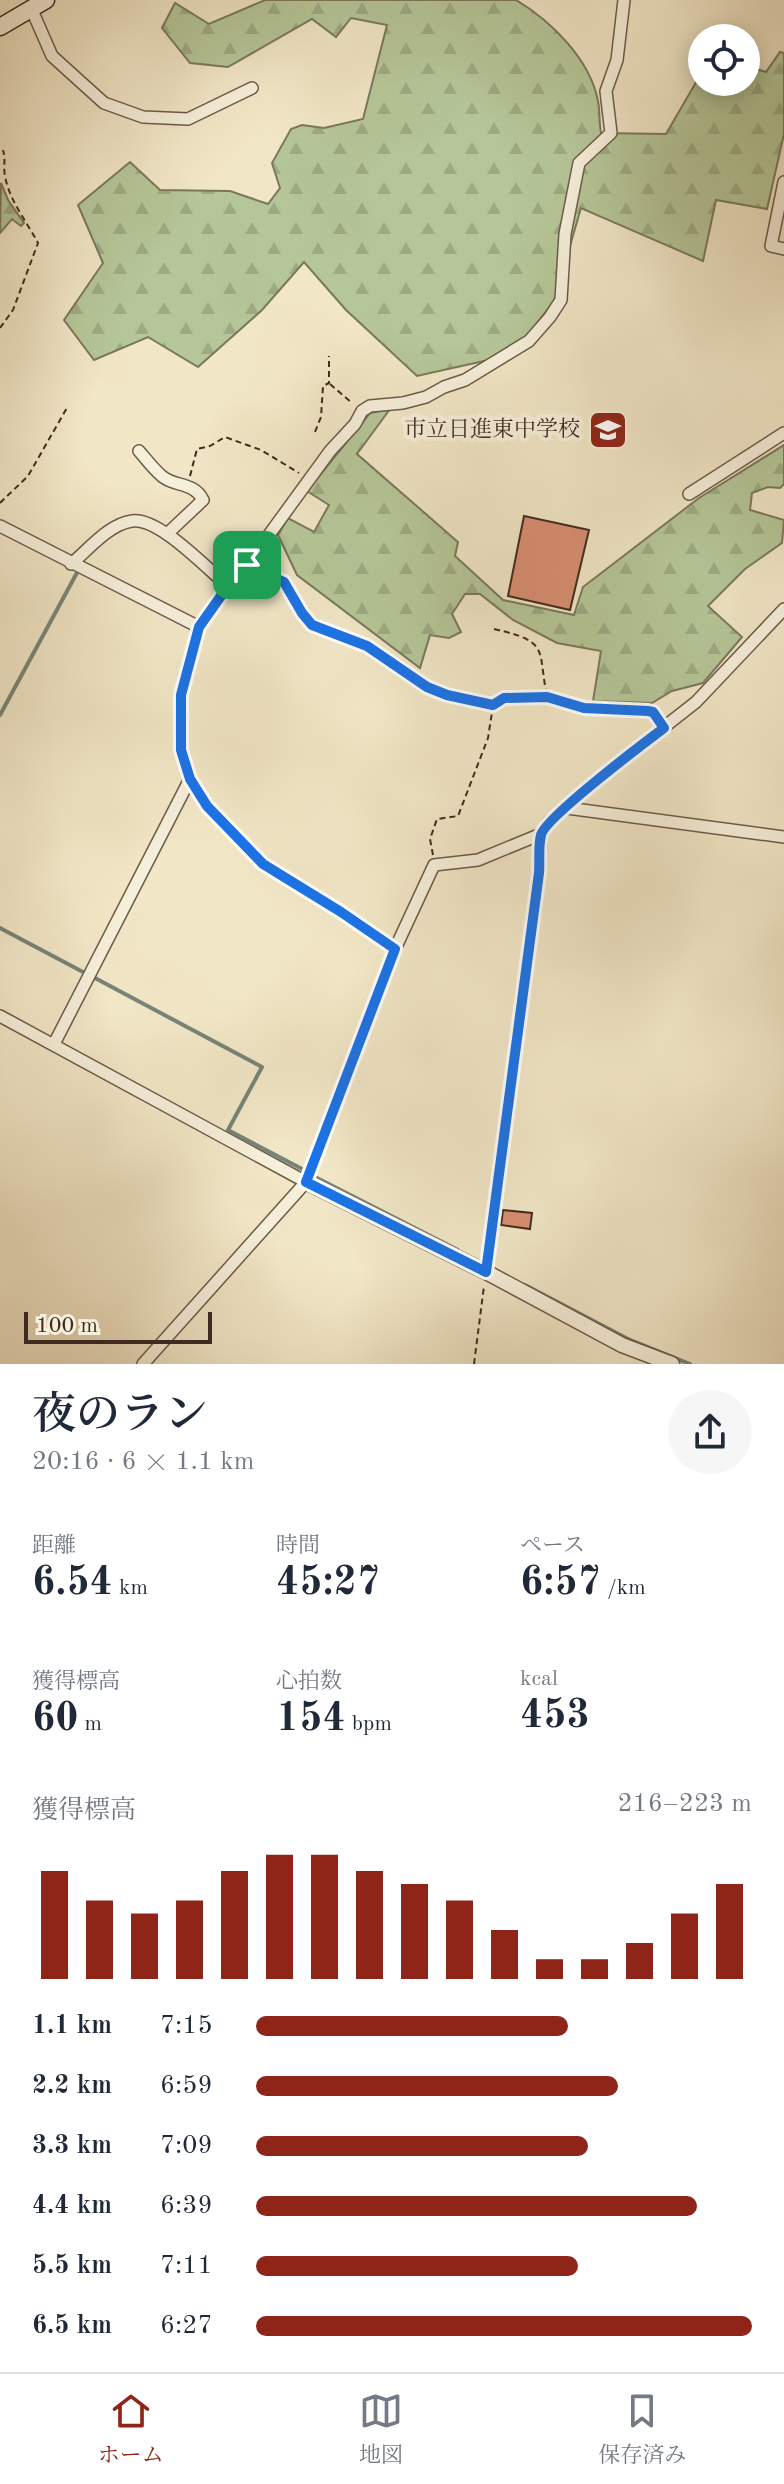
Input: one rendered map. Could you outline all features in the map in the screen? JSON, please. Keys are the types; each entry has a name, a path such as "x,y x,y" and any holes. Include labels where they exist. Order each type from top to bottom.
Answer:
{"main road":[{"path":"0,27 39,4"}],"street":[{"path":"395,949 263,864 207,806 190,779 181,750 181,695 199,627 362,411 370,406 426,397 478,373 529,341 556,308 561,300 565,234 579,163 611,133 606,91 617,60 624,0"},
{"path":"39,4 52,56 104,103 143,117 188,119 252,88"},
{"path":"784,182 771,246 784,249"},
{"path":"689,494 784,433"},
{"path":"139,451 164,478 186,485 199,493 203,500 167,534"},
{"path":"71,564 116,527 131,521 146,521 167,534 228,586"},
{"path":"0,526 199,627"},
{"path":"486,1272 539,873 541,834 549,822 612,768 696,702 784,609"},
{"path":"54,1044 190,779"},
{"path":"567,808 784,837"},
{"path":"143,1364 306,1182 395,949 434,865 478,860 541,834"},
{"path":"0,1016 306,1182 486,1272 622,1345 672,1364"}],"path":[{"path":"0,328 13,310 38,243 4,175 6,159 3,150"},
{"path":"329,356 329,383 362,411"},
{"path":"315,432 321,417 323,386 329,383"},
{"path":"0,503 28,476 68,406"},
{"path":"186,485 197,449 225,437 261,450 310,480"},
{"path":"247,565 284,582 312,625 367,646 427,687 447,695 493,705 504,698 547,697 584,708 653,712 664,728"},
{"path":"494,629 515,634 537,647 544,663 547,697"},
{"path":"434,865 430,839 437,819 458,816 488,738 493,705"},
{"path":"474,1364 486,1272"}],"green space":[{"path":"265,0 516,0 555,30 587,70 599,105 601,133 666,134 688,96 760,96 760,70 766,72 780,52 784,53 784,134 767,209 716,200 703,261 581,208 554,301 527,336 493,359 417,376 346,310 304,262 262,310 198,367 148,337 94,360 64,320 103,263 78,205 130,162 160,190 230,191 268,204 280,188 272,163 291,129 302,125 324,128 363,119 387,25 351,18 336,37 312,19 228,67 190,63 162,28 175,3 209,24"},
{"path":"1,183 8,200 24,223 21,226 12,219 0,233"},
{"path":"390,409 357,454 458,542 455,556 503,600 574,615 583,587 699,498 784,445 784,484 780,488 768,487 752,493 750,510 784,520 782,543 745,569 708,606 742,637 703,683 672,691 652,703 593,701 601,651 557,643 513,620 480,594 465,594 452,614 461,632 449,638 430,635 420,668 297,575 278,535 288,518 314,532 329,505 307,491 370,413"}],"building":[{"path":"524,516 589,530 570,610 508,596"},
{"path":"503,1210 532,1213 530,1229 501,1225"}],"waterway":[{"path":"0,715 79,569"},
{"path":"0,928 83,972"},
{"path":"95,978 262,1067 228,1130 304,1170"},
{"path":"317,1178 458,1250"},
{"path":"525,1285 628,1339 690,1364"}],"place":[{"name":"市立日進東中学校","path":"608,430"}],"route":[{"path":"247,565 284,582 312,625 367,646 427,687 441,693 493,705 504,698 547,697 584,708 648,711 657,716 664,728 549,822 541,834 539,873 486,1272 306,1182 395,949 263,864 207,806 190,779 181,750 181,695 199,627 247,565"}]}
